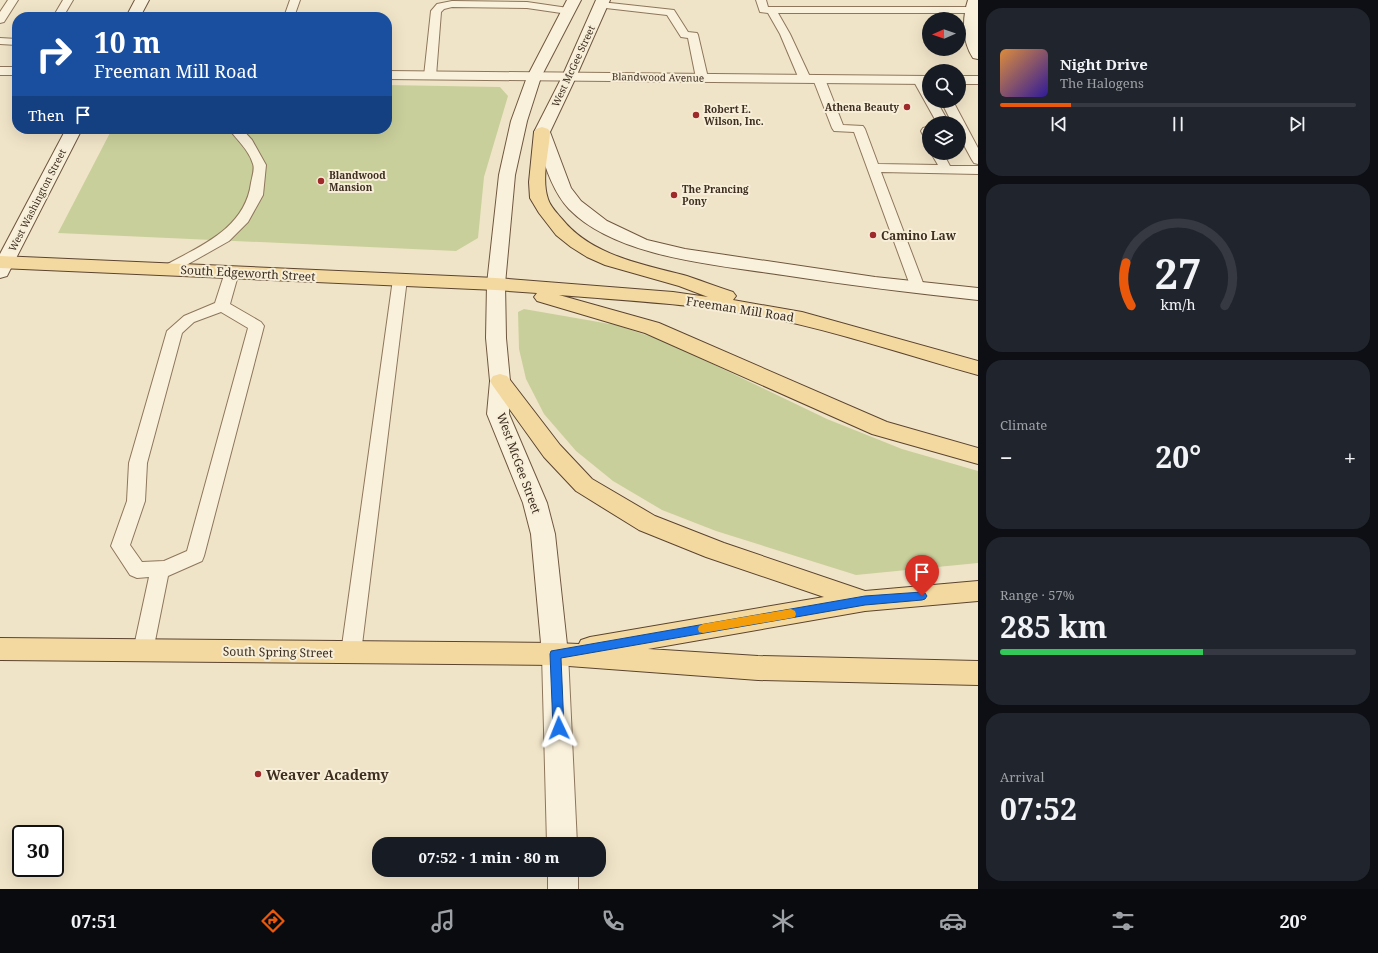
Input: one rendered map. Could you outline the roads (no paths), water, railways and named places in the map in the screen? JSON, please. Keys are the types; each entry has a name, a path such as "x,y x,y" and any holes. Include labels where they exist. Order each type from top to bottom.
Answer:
{"main road":[{"path":"542,132 538,180 539,199 557,227 569,239 604,259 685,282 768,311"},
{"name":"South Edgeworth Street","path":"2,265 169,269 496,284"},
{"name":"Freeman Mill Road","path":"496,284 673,298 768,311 802,318 978,368"},
{"path":"496,284 652,328 880,428 978,456"},
{"path":"500,381 552,451 584,485 647,523 715,550 865,601"},
{"path":"555,654 865,601 978,591"},
{"name":"South Spring Street","path":"0,649 555,654"},
{"path":"555,654 758,668 978,674"}],"street":[{"path":"136,12 142,0"},
{"name":"West McGee Street","path":"542,132 569,77 602,3"},
{"name":"West McGee Street","path":"562,837 555,654 542,534 535,503 498,414 500,381 496,338 496,284 507,175 519,121 534,77 571,5"},
{"path":"973,5 971,29 978,55"},
{"path":"0,71 12,71"},
{"name":"Blandwood Avenue","path":"392,75 922,80"},
{"path":"966,80 978,80"},
{"path":"542,132 562,188 575,205 601,226 641,244 685,255 867,282 978,294"},
{"name":"West Washington Street","path":"2,265 71,134"},
{"path":"563,877 563,889"}],"lane":[{"path":"0,20 13,0"},
{"path":"61,12 68,0"},
{"path":"291,12 295,0"},
{"path":"761,0 764,10 903,10 973,5"},
{"path":"897,0 903,10"},
{"path":"602,3 651,5 670,12 685,34 693,35 702,78"},
{"path":"430,76 436,11 441,6 452,4 571,5"},
{"path":"771,10 812,79 838,128 859,128 918,288"},
{"path":"0,41 12,42"},
{"path":"169,269 224,238 243,219 256,195 260,165 246,140 240,134"},
{"path":"966,137 978,160"},
{"path":"942,160 946,169"},
{"path":"874,168 978,170"},
{"path":"222,306 232,272"},
{"path":"351,653 400,279"},
{"path":"222,306 256,326 195,556 166,569 137,570 120,546 136,501 138,463 175,331 189,319 222,306"},
{"path":"143,651 160,569"}],"place":[{"name":"Athena Beauty","path":"907,107"},
{"name":"Robert E. Wilson, Inc.","path":"696,115"},
{"name":"Blandwood Mansion","path":"321,181"},
{"name":"The Prancing Pony","path":"674,195"},
{"name":"Camino Law","path":"873,235"},
{"name":"Weaver Academy","path":"258,774"}]}
